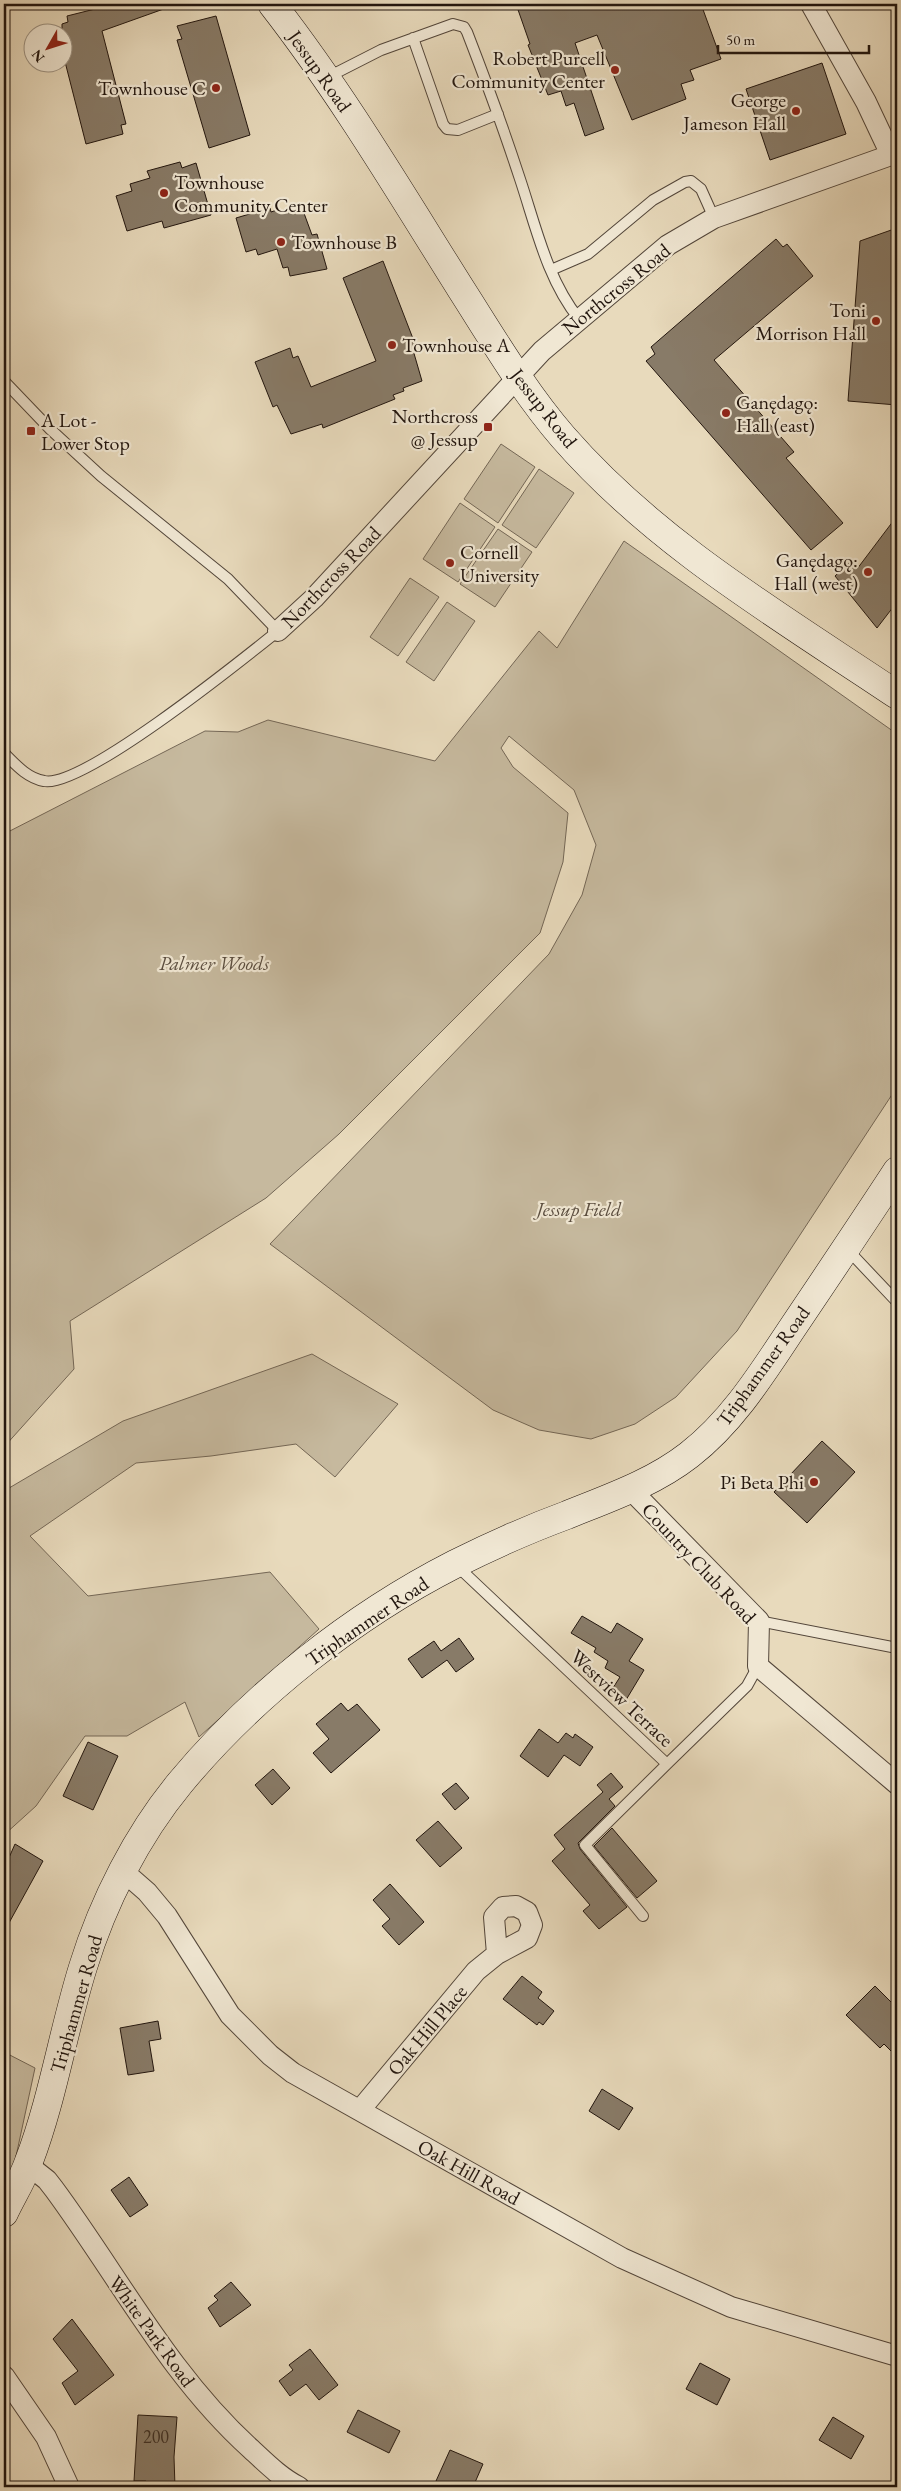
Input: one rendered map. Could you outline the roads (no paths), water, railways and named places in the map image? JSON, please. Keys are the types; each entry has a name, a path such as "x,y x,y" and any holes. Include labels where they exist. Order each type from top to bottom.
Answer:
{"street":[{"name":"Jessup Road","path":"272,4 327,77 532,397 565,439 626,500 686,550 757,602 897,695"},
{"name":"Northcross Road","path":"278,631 314,598 518,374 579,319 668,245 714,218 891,155 866,102 811,4"},
{"name":"Triphammer Road","path":"4,2213 28,2165 47,2107 84,1966 112,1894 123,1871 178,1785 218,1740 306,1660 382,1607 455,1564 555,1519 631,1490 680,1462 720,1428 760,1376 897,1171"},
{"name":"Country Club Road","path":"631,1490 758,1621 758,1666"},
{"path":"758,1666 897,1784"},
{"name":"Oak Hill Road","path":"123,1871 147,1892 167,1916 230,2015 270,2056 293,2073 622,2258 732,2307 897,2356"},
{"name":"Oak Hill Place","path":"360,2110 476,1971 497,1954"},
{"name":"White Park Road","path":"28,2165 47,2180 54,2189 143,2322 200,2397 237,2436 294,2486"},
{"path":"4,2376 46,2436 69,2487"}],"lane":[{"path":"327,77 381,50 413,38 453,24 464,27 468,32 498,114 551,270 562,296 579,319"},
{"path":"413,38 443,124 447,129 458,130 498,114"},
{"path":"551,270 588,254 653,200 685,182 691,181 701,189 714,218"},
{"path":"4,381 50,429 101,476 228,579 278,631 194,699 96,762 69,776 44,782 22,771 4,753"},
{"path":"846,1248 897,1302"},
{"name":"Westview Terrace","path":"455,1564 667,1764 747,1686 758,1666"},
{"path":"758,1621 897,1648"},
{"path":"643,1916 585,1845 667,1764"}],"place":[{"name":"Robert Purcell Community Center","path":"615,70"},
{"name":"Townhouse C","path":"216,88"},
{"name":"George Jameson Hall","path":"796,111"},
{"name":"Townhouse Community Center","path":"164,193"},
{"name":"Townhouse B","path":"281,242"},
{"name":"Toni Morrison Hall","path":"876,321"},
{"name":"Townhouse A","path":"392,345"},
{"name":"Ganędagǫ: Hall (east)","path":"726,413"},
{"name":"Northcross @ Jessup","path":"488,427"},
{"name":"A Lot - Lower Stop","path":"31,431"},
{"name":"Cornell University","path":"450,563"},
{"name":"Ganędagǫ: Hall (west)","path":"868,572"},
{"name":"Pi Beta Phi","path":"814,1482"}],"park label":[{"name":"Palmer Woods","path":"214,963"},
{"name":"Jessup Field","path":"579,1209"}]}
